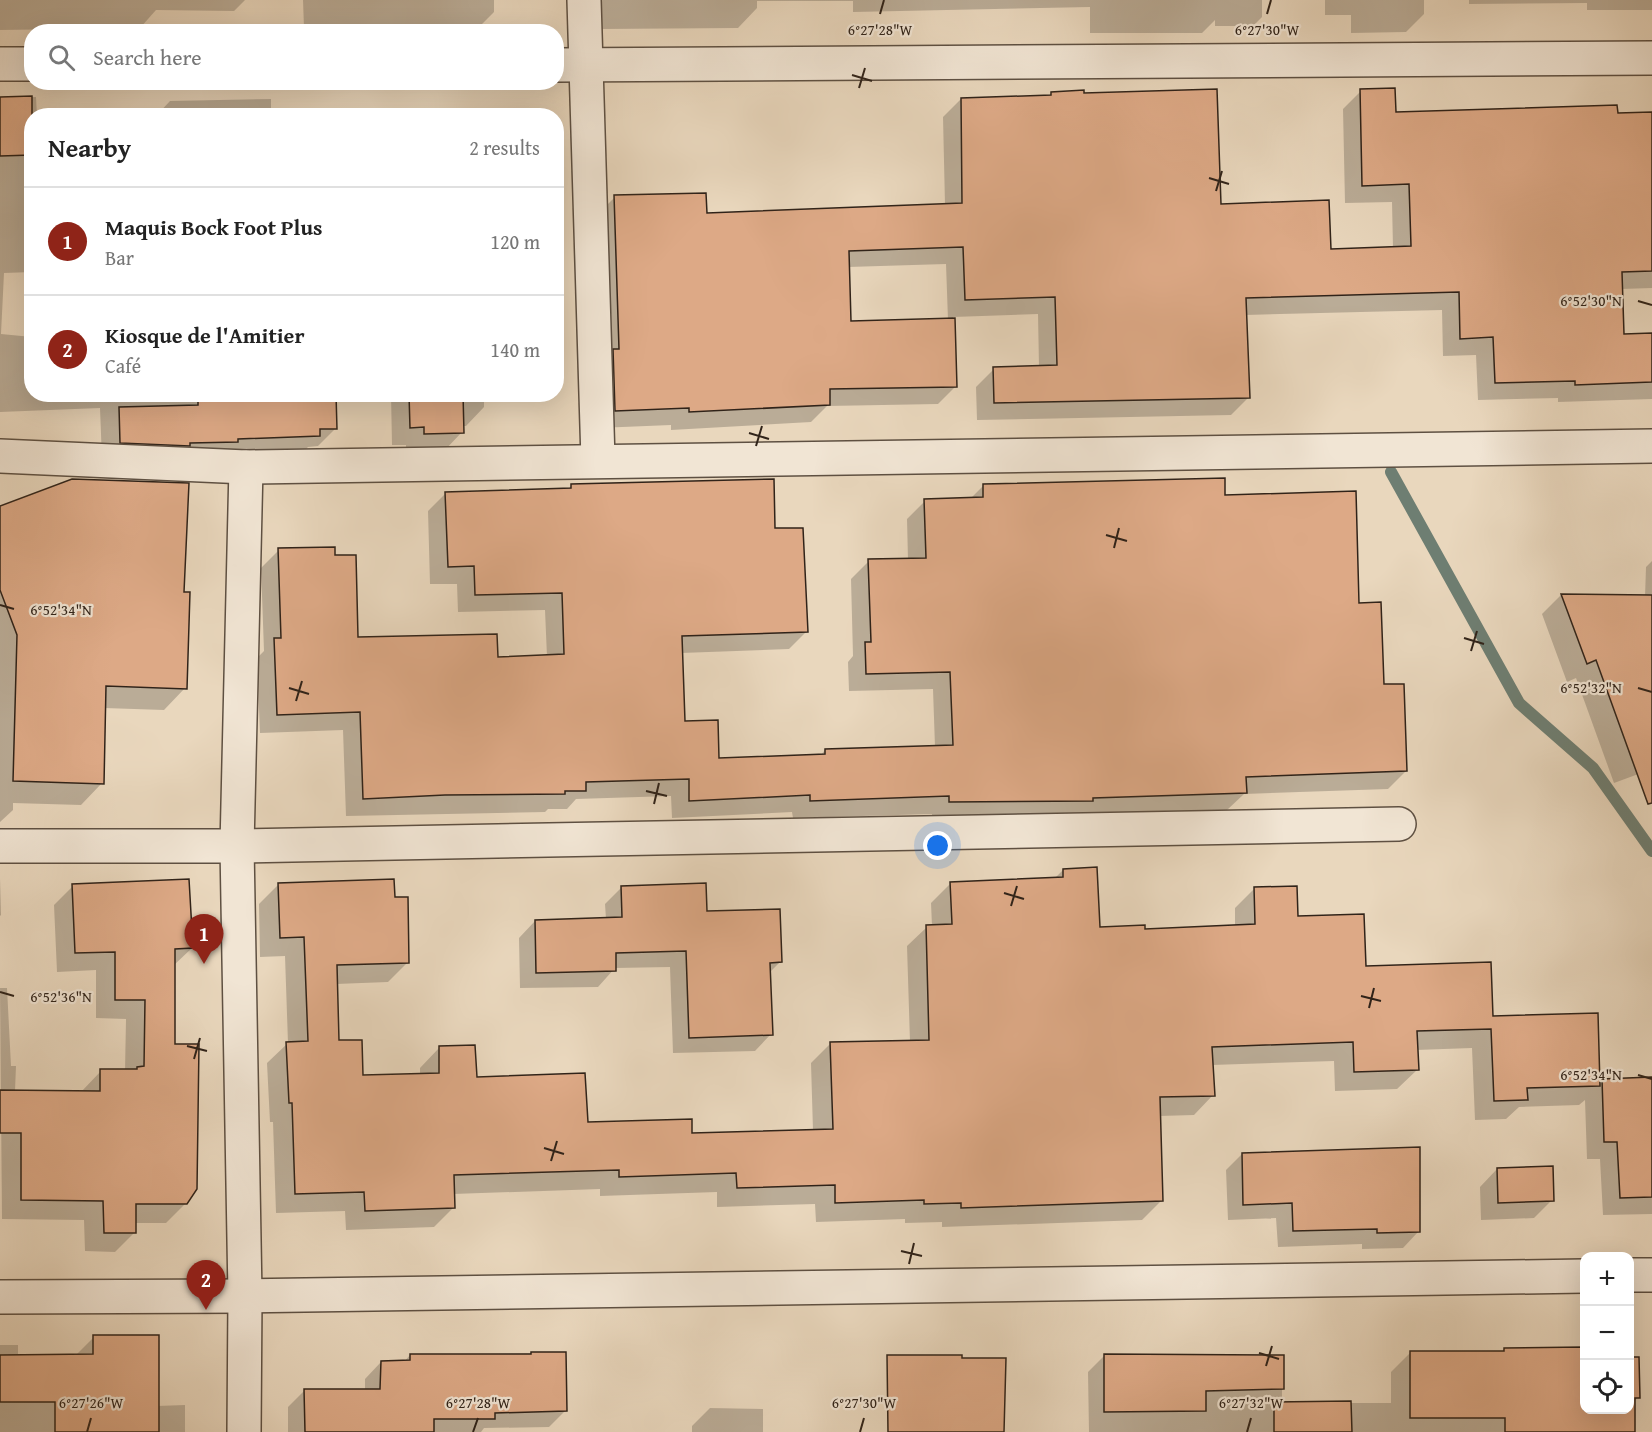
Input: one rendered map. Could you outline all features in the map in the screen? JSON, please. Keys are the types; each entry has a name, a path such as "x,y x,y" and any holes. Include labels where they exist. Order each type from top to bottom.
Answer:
{"street":[{"path":"584,0 571,64 598,460"},
{"path":"571,64 1652,58"},
{"path":"0,64 24,64"},
{"path":"0,456 246,466 1652,446"},
{"path":"244,1432 245,1296 237,846 246,466"},
{"path":"0,846 237,846 1399,824"},
{"path":"1634,1275 1652,1275"},
{"path":"0,1297 245,1296 1580,1276"}],"building":[{"path":"1395,88 1396,112 1617,105 1618,113 1652,112 1652,271 1622,272 1624,334 1652,333 1652,382 1575,385 1575,381 1495,383 1493,337 1460,339 1459,292 1246,298 1250,398 994,403 993,367 1057,365 1055,297 965,300 963,247 849,251 851,321 955,318 957,387 830,389 830,405 689,412 689,408 615,411 613,349 619,349 614,195 706,193 707,213 962,203 961,98 1051,95 1051,92 1084,90 1084,93 1217,89 1221,204 1329,200 1331,249 1411,246 1409,184 1362,186 1360,89"},
{"path":"32,96 32,108 24,108 24,155 0,156 0,97"},
{"path":"198,402 336,402 337,429 320,429 320,436 238,439 238,442 190,443 190,446 120,443 119,407 198,405"},
{"path":"409,402 463,402 464,433 424,434 424,427 410,428"},
{"path":"1225,478 1225,495 1356,491 1359,603 1381,602 1384,684 1404,684 1407,771 1246,777 1247,793 1093,798 1093,801 949,802 949,796 810,801 810,795 689,801 689,779 586,782 586,791 565,791 565,794 445,795 363,799 360,712 277,715 274,638 281,638 278,548 335,547 335,555 356,555 358,637 497,634 498,657 564,654 562,593 475,595 474,566 448,567 445,492 571,488 571,484 774,479 775,528 803,528 808,632 682,636 685,721 718,720 719,758 825,754 825,749 953,745 950,672 866,674 865,642 871,642 868,559 926,558 924,499 983,497 983,484"},
{"path":"72,479 189,483 184,592 190,592 187,689 106,686 104,784 13,781 17,635 0,590 0,506"},
{"path":"1561,594 1652,595 1652,803 1648,804 1596,660 1587,664"},
{"path":"1097,867 1100,927 1145,925 1145,929 1255,924 1254,887 1297,886 1298,916 1364,914 1366,966 1491,962 1493,1016 1598,1013 1600,1086 1527,1088 1528,1100 1494,1101 1491,1029 1417,1031 1419,1070 1354,1072 1353,1042 1212,1047 1215,1096 1160,1097 1163,1201 961,1208 961,1203 924,1204 924,1200 835,1203 835,1185 737,1188 736,1173 619,1177 619,1170 454,1175 455,1208 365,1211 364,1192 295,1194 292,1103 289,1103 286,1042 308,1041 304,937 280,938 278,883 394,879 395,897 408,897 409,963 337,965 339,1040 362,1040 363,1075 439,1073 439,1046 475,1045 477,1077 585,1073 588,1122 692,1119 692,1133 833,1129 830,1042 929,1040 926,925 952,924 950,882 1063,877 1063,869"},
{"path":"189,879 193,948 175,949 175,1044 199,1044 197,1189 187,1204 136,1204 136,1233 104,1233 103,1201 21,1200 21,1133 0,1133 0,1090 100,1091 100,1069 137,1069 137,1067 144,1066 145,1000 115,1000 115,952 75,953 72,884"},
{"path":"706,883 707,911 780,909 782,962 770,963 773,1035 689,1038 686,951 616,953 616,971 536,973 535,920 622,917 621,886"},
{"path":"1652,1077 1652,1197 1620,1198 1617,1142 1604,1142 1602,1079"},
{"path":"1420,1147 1420,1232 1377,1233 1377,1229 1293,1231 1292,1203 1243,1205 1242,1153"},
{"path":"1553,1166 1554,1201 1498,1203 1497,1168"},
{"path":"93,1335 159,1335 159,1432 55,1432 55,1402 0,1402 0,1355 93,1354"},
{"path":"1580,1347 1580,1414 1634,1414 1634,1357 1639,1357 1640,1398 1635,1398 1635,1432 1505,1432 1505,1418 1410,1418 1410,1351 1504,1351 1504,1348"},
{"path":"531,1352 566,1352 567,1411 495,1413 495,1419 434,1419 434,1432 305,1432 304,1389 380,1389 381,1361 410,1360 410,1354 531,1354"},
{"path":"1104,1354 1284,1355 1284,1389 1206,1391 1206,1411 1104,1412"},
{"path":"887,1355 962,1355 962,1358 1006,1358 1004,1432 888,1432"},
{"path":"1351,1401 1352,1432 1274,1432 1274,1402"}],"waterway":[{"path":"1391,472 1519,703 1593,768 1652,851"}],"place":[{"name":"Maquis Bock Foot Plus","path":"204,964"},
{"name":"Kiosque de l'Amitier","path":"206,1310"}]}
